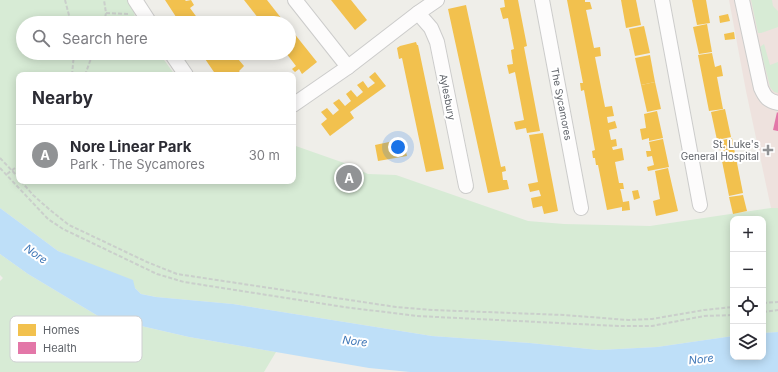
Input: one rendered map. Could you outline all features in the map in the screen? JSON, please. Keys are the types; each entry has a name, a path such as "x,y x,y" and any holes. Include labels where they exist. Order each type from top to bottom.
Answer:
{"street":[{"path":"294,0 348,67"},
{"path":"296,103 348,67 437,0"},
{"name":"The Sycamores","path":"542,0 581,208"},
{"path":"662,0 700,205"},
{"path":"742,0 761,88 764,95 770,101 778,103"},
{"path":"138,5 145,16"},
{"name":"Aylesbury","path":"418,13 431,28 437,42 466,186"},
{"path":"176,60 184,72"}],"path":[{"path":"64,0 69,16"},
{"path":"104,0 105,16"},
{"path":"106,13 133,15 138,5"},
{"path":"72,72 73,60"},
{"path":"86,72 90,60"},
{"path":"0,158 16,175"},
{"path":"7,175 16,167"},
{"path":"0,168 44,215 63,229 157,274 184,282 344,307 417,316 618,326 652,326 704,316 730,315"},
{"path":"24,184 33,195 69,225 147,262 177,274 396,307 433,310 652,320 730,306"},
{"path":"766,303 778,302"},
{"path":"766,312 778,310"}],"shaded area":[{"name":"St. Luke's General Hospital","path":"729,0 778,0 778,208 771,208 746,91"}],"green space":[{"path":"0,0 128,0 134,9 135,16 16,16 16,60 164,60 173,72 16,72 16,184 296,184 296,146 347,164 368,174 396,175 528,221 564,224 650,226 778,208 778,332 766,333 766,216 730,216 730,336 657,347 599,350 530,343 432,336 233,304 156,297 141,294 135,288 89,264 58,251 0,208"},
{"path":"751,0 772,0 773,6 778,11 778,27 758,33"},
{"path":"764,44 770,65 778,62 778,93 774,92 770,87 760,47"},
{"path":"0,254 28,274 98,316 10,316 10,362 142,362 142,326 189,337 276,352 264,372 0,372 0,281 3,278 0,275"}],"water":[{"name":"Nore","path":"0,208 58,251 133,280 135,288 141,294 156,297 233,304 432,336 530,343 599,350 657,347 730,336 730,360 766,360 766,333 778,332 778,372 410,372 369,368 189,337 142,326 142,316 98,316 28,274 0,254"}],"building: Homes":[{"path":"165,0 191,0 194,5 190,8 196,16 175,16"},
{"path":"244,0 267,0 280,16 257,16"},
{"path":"331,0 351,0 367,20 355,30"},
{"path":"504,0 518,0 527,46 524,47 540,131 527,133 526,128 516,130 514,122 524,120 515,72 509,74 507,65 513,64 511,50 514,49 508,18 503,19 500,8 505,7"},
{"path":"567,0 585,0 585,2 590,2 592,9 586,10 594,48 600,47 601,56 595,57 605,107 612,106 614,116 607,117 608,123 615,121 617,128 609,130 611,140 616,139 617,146 612,147 613,150 622,148 624,160 615,162 619,183 623,183 624,189 620,189 623,202 629,201 630,210 622,211 622,207 607,210 598,165 596,165 595,158 593,158 592,151 595,150 584,90 581,91 580,83 583,83"},
{"path":"621,0 636,0 641,25 626,28"},
{"path":"692,0 706,0 710,23 697,25"},
{"path":"466,5 501,167 505,166 506,171 502,172 503,180 507,180 509,189 488,193 448,9"},
{"path":"728,14 730,21 720,23 719,16"},
{"path":"707,24 712,52 699,54 693,27"},
{"path":"644,26 650,53 635,56 629,29"},
{"path":"734,32 735,39 725,40 724,34"},
{"path":"296,36 317,62 302,74 299,69 295,72 292,69 296,66 291,60 296,60"},
{"path":"416,42 418,45 444,169 426,172 402,58 399,59 397,48"},
{"path":"712,53 715,67 721,65 723,76 717,77 723,109 709,111 698,55"},
{"path":"650,55 655,82 641,85 635,58"},
{"path":"206,60 239,60 244,66 240,72 214,72"},
{"path":"375,72 386,86 350,112 354,118 330,136 321,124 327,119 321,112 327,108 333,115 339,110 333,103 339,99 345,106 351,101 346,94 351,90 357,97 363,92 357,85 363,81 368,88 375,83 369,77"},
{"path":"655,82 661,109 647,112 641,85"},
{"path":"725,109 731,137 717,140 711,112"},
{"path":"657,111 663,138 649,141 649,138 642,140 640,129 646,128 644,114"},
{"path":"543,133 558,211 544,214 542,206 533,208 531,198 541,196 539,190 530,192 528,184 538,182 529,135"},
{"path":"732,138 743,193 729,196 718,141"},
{"path":"403,139 407,156 378,161 375,145"},
{"path":"663,139 669,167 648,171 647,167 654,165 652,156 647,157 646,151 651,151 649,142"},
{"path":"668,168 678,211 656,216 653,201 660,199 655,171"},
{"path":"638,190 640,198 634,200 632,191"},
{"path":"743,195 747,211 733,214 729,197"}],"building: Health":[{"path":"777,112 778,113 778,131 773,130"}],"place":[{"name":"St. Luke's General Hospital","path":"768,150"},
{"name":"Nore Linear Park","path":"349,178"}]}
